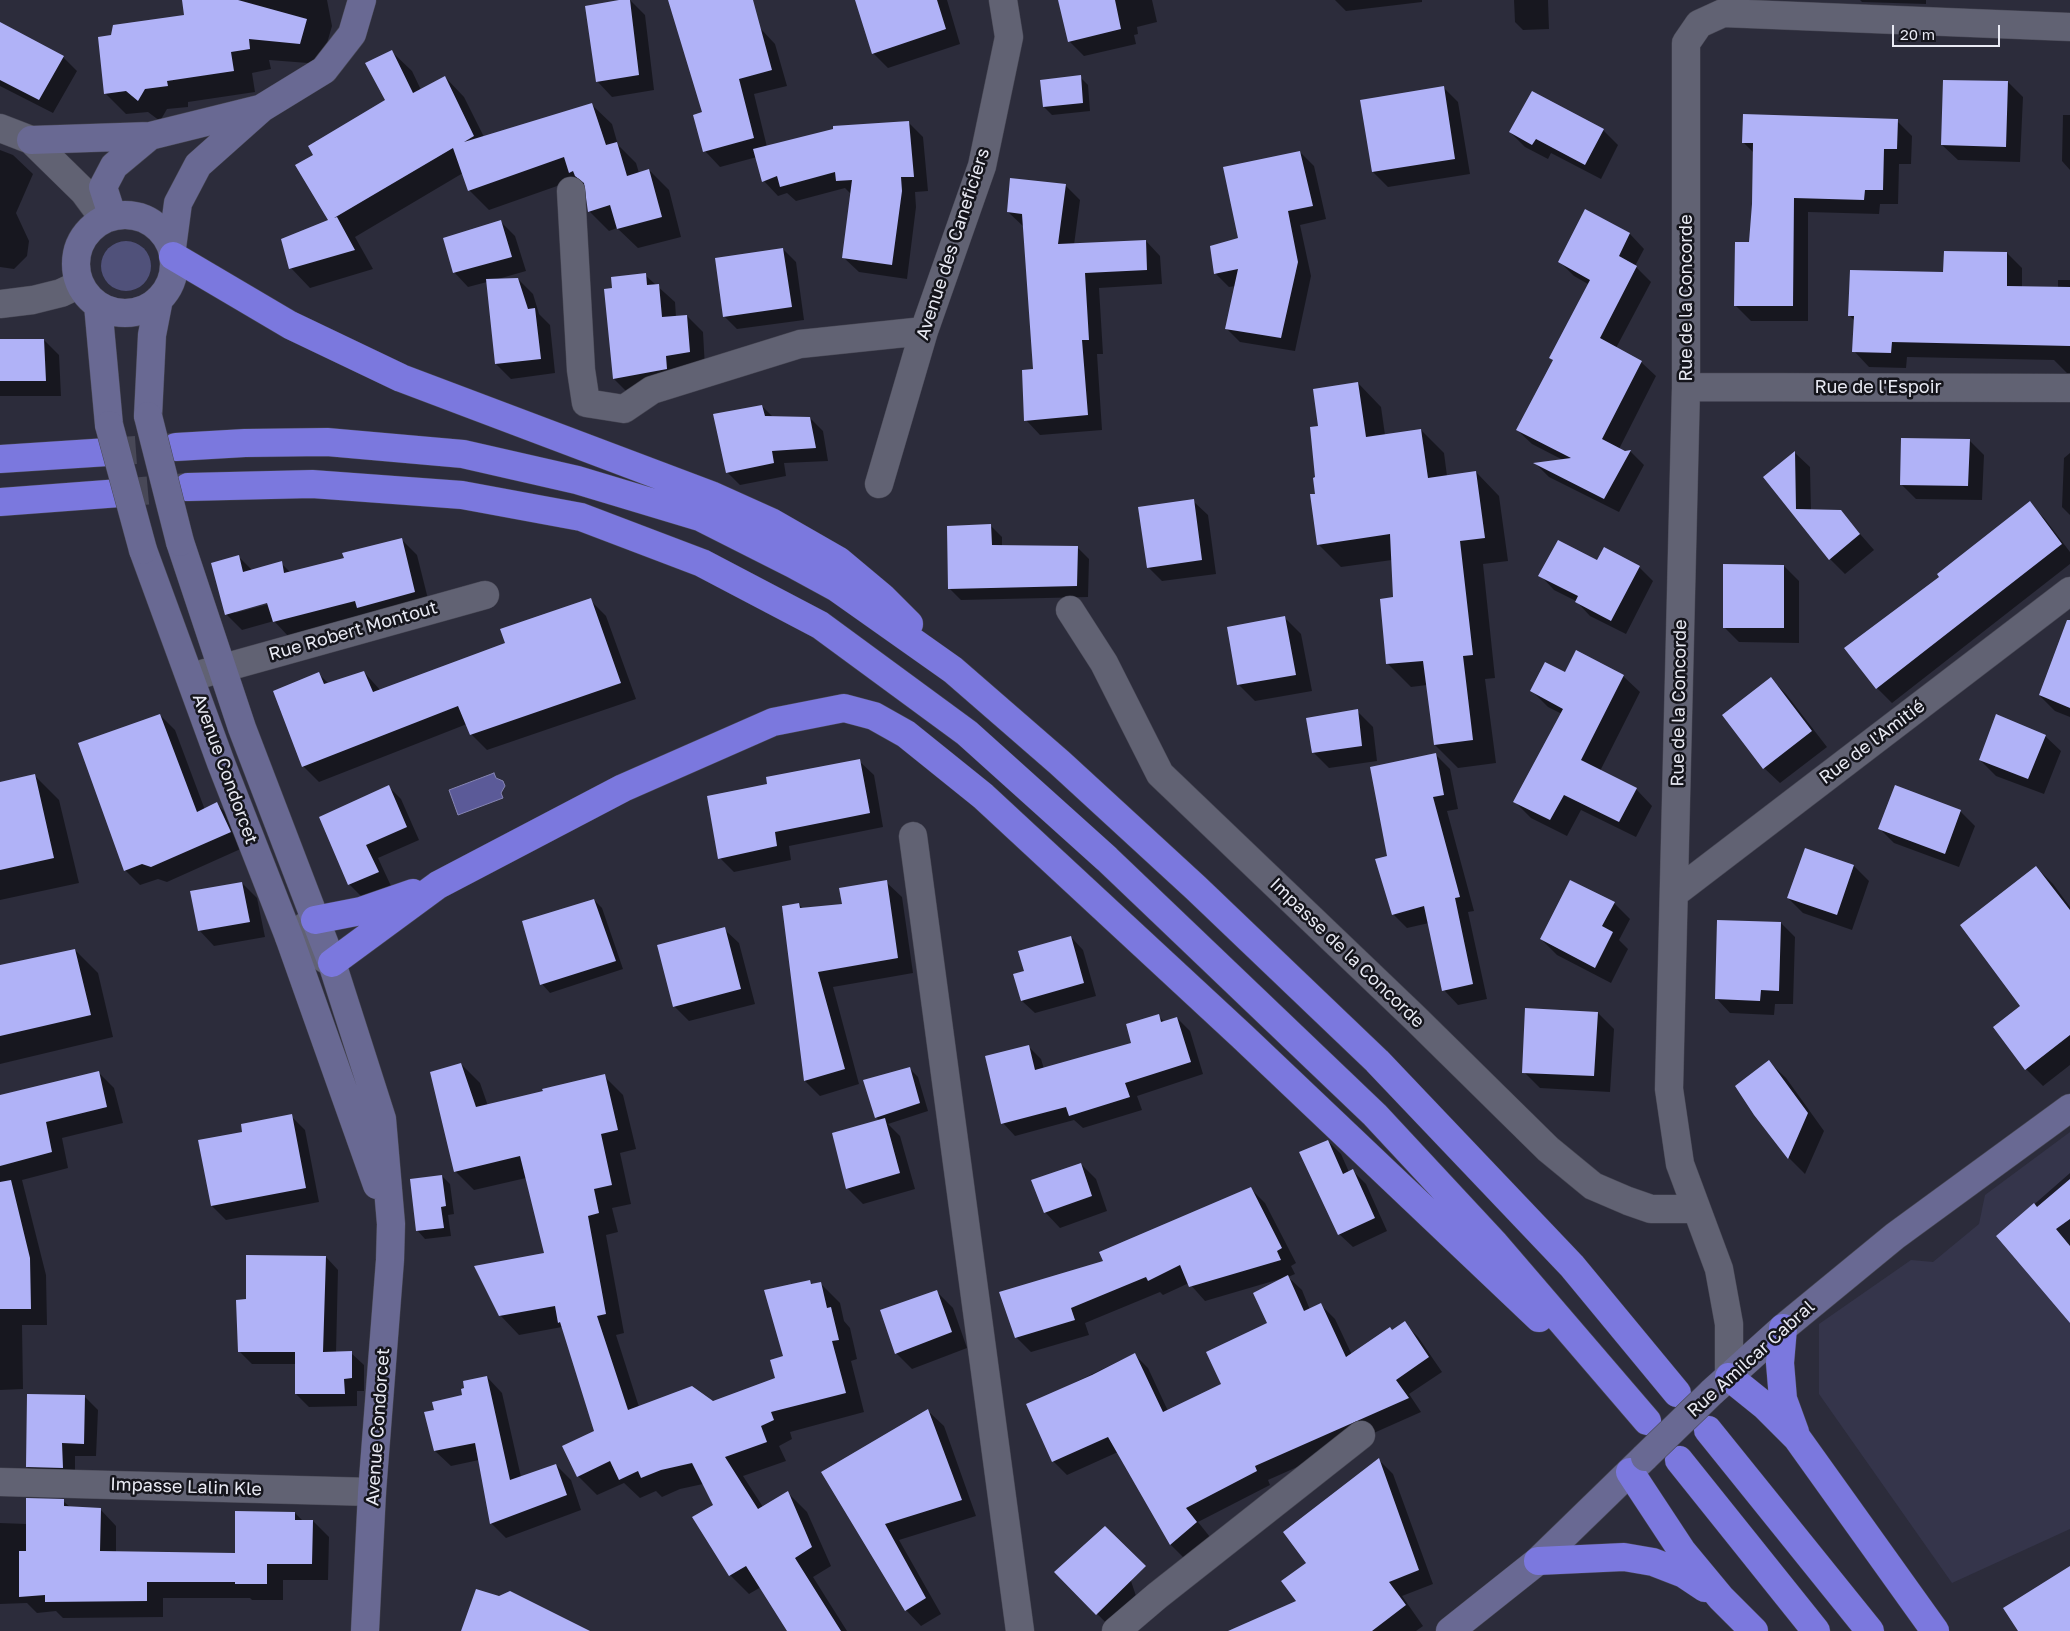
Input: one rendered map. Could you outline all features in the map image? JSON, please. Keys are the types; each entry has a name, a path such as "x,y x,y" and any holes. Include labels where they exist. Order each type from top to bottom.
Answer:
{"highway":[{"path":"172,252 290,325 401,378 711,496 771,522 840,561 882,596 953,670 1060,763 1189,881 1377,1061 1572,1266 1677,1393"},
{"path":"0,459 108,439"},
{"path":"176,447 245,443 327,442 463,454 577,480 700,517 836,588 953,670"},
{"path":"188,487 322,484 462,495 581,517 702,563 820,625 967,733 1107,859 1284,1028 1375,1116 1495,1244 1642,1415 1243,1037 983,796 906,734 874,716 844,708 773,722 623,788 438,885 332,962"},
{"path":"0,502 120,493"},
{"path":"315,920 361,911 438,885"},
{"path":"1783,1328 1780,1363 1784,1399 1798,1438"},
{"path":"1720,1385 1765,1406 1798,1438 1935,1631"},
{"path":"1708,1430 1870,1631"},
{"path":"1678,1460 1816,1631"},
{"path":"1637,1464 1682,1551 1721,1598 1754,1631"},
{"path":"1538,1561 1624,1557 1652,1562 1684,1574 1721,1598"}],"main road":[{"path":"172,252 164,234 154,224 139,217 108,217 84,236 77,251 76,268 80,284 98,305 114,312 130,313 146,308 159,299 168,288 173,275 172,252 178,203 198,165 262,108 324,70 352,34 362,0"},
{"path":"31,140 150,136 262,108"},
{"path":"108,217 103,187 114,166 150,136"},
{"name":"Avenue Condorcet","path":"159,299 152,335 148,416 180,542 242,728 332,962 382,1119 391,1224 372,1492 365,1631"},
{"name":"Avenue Condorcet","path":"98,305 108,439 144,550 221,762 289,937 391,1224"},
{"name":"Rue Amilcar Cabral","path":"1450,1631 1538,1561 1720,1385 1783,1328 1895,1236 2070,1108"}],"street":[{"name":"Avenue des Caneficiers","path":"879,484 924,330 982,166 1009,37 1003,0"},
{"name":"Rue de la Concorde","path":"1720,1385 1729,1324 1719,1269 1680,1164 1669,1088 1686,387 1686,43 1698,24 1723,13 2070,27"},
{"path":"0,128 31,140 108,217"},
{"path":"571,191 581,370 586,403 624,408 652,390 800,344 924,330"},
{"path":"0,304 33,300 61,293 80,284"},
{"name":"Rue de l'Espoir","path":"1686,387 2070,388"},
{"name":"Rue de l'Amitié","path":"1675,893 2070,591"},
{"name":"Rue Robert Montout","path":"191,677 484,595"},
{"name":"Impasse de la Concorde","path":"1070,610 1104,663 1160,774 1416,1019 1548,1149 1593,1186 1628,1202 1651,1209 1696,1208"},
{"path":"913,836 1020,1631"},
{"path":"315,920 289,937 332,962"},
{"path":"1116,1631 1157,1596 1362,1435"},
{"name":"Impasse Lalin Kle","path":"0,1482 372,1492"}],"shaded area":[{"path":"126,241 135,243 146,252 151,266 149,275 140,286 126,291 117,289 106,280 101,266 103,257 112,246"},
{"path":"494,773 496,778 503,781 505,786 501,793 503,798 458,815 449,790"},
{"path":"2070,1132 2070,1529 1952,1583 1819,1394 1819,1324 1911,1260 1933,1262 1979,1224 1985,1195"}],"building":[{"path":"182,0 238,0 307,19 300,44 249,39 250,49 231,52 234,71 167,81 168,86 145,89 138,101 126,91 104,94 98,37 111,35 113,25 184,15"},
{"path":"630,0 639,75 596,82 585,6"},
{"path":"668,0 753,0 772,70 739,79 754,138 703,152 693,115 702,112"},
{"path":"855,0 937,0 946,29 872,54"},
{"path":"1058,0 1115,0 1121,29 1068,42"},
{"path":"0,22 64,56 39,100 0,80"},
{"path":"392,50 413,93 445,76 474,136 464,142 592,103 606,145 617,142 627,176 649,169 662,217 617,229 610,205 588,212 584,183 575,176 573,171 569,173 564,157 468,191 453,148 334,218 337,217 355,250 289,269 281,239 328,220 295,165 313,155 308,146 385,100 365,63"},
{"path":"1081,75 1083,103 1043,107 1040,80"},
{"path":"1943,80 2008,81 2006,147 1941,145"},
{"path":"1444,86 1455,159 1372,172 1360,100"},
{"path":"1532,91 1604,129 1585,165 1536,139 1532,145 1509,132"},
{"path":"1743,114 1898,119 1897,149 1884,149 1883,190 1865,190 1864,200 1794,198 1793,306 1734,306 1735,242 1749,242 1752,204 1753,143 1742,143"},
{"path":"909,121 914,177 901,177 902,191 892,265 842,258 852,180 836,181 835,172 780,187 777,176 762,182 753,149 833,129 833,126"},
{"path":"1300,151 1313,206 1288,211 1298,262 1281,338 1225,329 1238,269 1214,274 1210,246 1238,238 1223,167"},
{"path":"1010,178 1066,184 1058,244 1146,240 1147,270 1085,273 1089,340 1082,340 1088,415 1024,421 1022,370 1033,369 1022,214 1007,212"},
{"path":"1585,209 1630,233 1619,256 1637,266 1600,338 1642,361 1602,439 1625,451 1631,450 1604,499 1533,463 1571,458 1516,430 1553,360 1549,358 1590,280 1558,262"},
{"path":"501,220 512,257 453,273 443,238"},
{"path":"783,248 792,307 723,317 715,258"},
{"path":"1944,251 2007,252 2007,286 2070,287 2070,346 1892,342 1891,353 1852,352 1854,316 1848,316 1850,270 1943,272"},
{"path":"646,273 647,285 659,284 662,317 687,315 690,352 666,356 667,369 613,379 604,289 612,288 611,277"},
{"path":"518,278 528,309 535,308 541,359 495,364 486,279"},
{"path":"0,339 44,339 46,381 0,381"},
{"path":"1358,382 1366,437 1421,429 1428,478 1476,471 1485,538 1460,541 1473,655 1463,656 1473,740 1434,745 1423,661 1386,664 1380,599 1393,597 1390,534 1317,545 1310,494 1315,494 1313,478 1315,477 1310,427 1318,426 1313,389"},
{"path":"762,405 765,416 810,417 816,448 772,451 774,463 726,473 713,414"},
{"path":"1901,438 1970,439 1968,486 1900,485"},
{"path":"1795,451 1796,509 1841,510 1860,534 1829,560 1763,477"},
{"path":"1194,499 1202,560 1147,568 1138,507"},
{"path":"2030,501 2062,544 1876,689 1844,648 1939,577 1937,574"},
{"path":"991,524 992,545 1078,546 1077,586 948,589 947,526"},
{"path":"402,538 415,592 357,608 355,601 273,622 267,603 225,615 211,563 239,555 243,572 282,561 284,573 344,558 342,553"},
{"path":"1558,540 1597,560 1604,547 1640,566 1611,621 1575,602 1578,596 1538,576"},
{"path":"1723,564 1784,565 1784,628 1723,628"},
{"path":"591,598 621,683 470,735 458,706 302,767 273,691 319,672 324,684 364,671 373,692 505,643 500,629"},
{"path":"1285,616 1296,675 1237,685 1227,627"},
{"path":"2067,620 2070,620 2070,708 2039,695"},
{"path":"1576,650 1624,675 1581,760 1637,788 1619,822 1564,795 1550,820 1513,802 1563,709 1530,691 1545,662 1565,672"},
{"path":"1771,677 1812,731 1763,769 1722,715"},
{"path":"1358,709 1362,746 1312,753 1306,718"},
{"path":"160,714 197,812 217,802 231,832 151,867 142,864 124,871 78,743"},
{"path":"1996,714 2046,735 2028,779 1979,760"},
{"path":"1436,753 1444,795 1433,797 1460,897 1455,898 1473,984 1442,991 1424,906 1392,915 1375,859 1387,856 1370,767"},
{"path":"860,759 870,813 775,832 777,846 718,859 707,796 767,784 766,777"},
{"path":"35,774 54,858 0,870 0,782"},
{"path":"389,785 407,827 366,845 379,872 348,885 319,817"},
{"path":"1895,785 1961,810 1945,854 1878,829"},
{"path":"1805,848 1854,865 1837,915 1787,898"},
{"path":"2036,866 2070,910 2070,1035 2025,1070 1993,1027 2020,1006 1960,925"},
{"path":"887,880 898,958 818,972 845,1069 804,1081 782,906 799,903 800,908 842,904 839,888"},
{"path":"1570,880 1615,902 1602,926 1613,932 1595,968 1540,939"},
{"path":"242,882 250,922 198,931 190,891"},
{"path":"594,899 616,961 540,985 522,921"},
{"path":"1717,920 1781,922 1779,991 1761,990 1760,1001 1715,999"},
{"path":"725,927 741,989 673,1007 657,945"},
{"path":"1071,936 1084,983 1021,1001 1013,974 1024,971 1018,951"},
{"path":"75,949 91,1015 0,1036 0,965"},
{"path":"1525,1008 1598,1012 1594,1076 1522,1073"},
{"path":"1159,1014 1161,1022 1177,1017 1191,1062 1125,1083 1130,1097 1069,1116 1066,1107 1001,1124 985,1056 1029,1045 1035,1070 1131,1043 1126,1024"},
{"path":"1769,1060 1808,1113 1788,1159 1754,1115 1735,1086"},
{"path":"461,1063 476,1107 605,1074 618,1130 601,1134 612,1185 594,1189 599,1213 588,1216 606,1314 597,1316 628,1410 692,1386 713,1401 775,1378 770,1360 783,1356 764,1290 810,1280 811,1284 821,1282 827,1308 831,1307 839,1340 832,1341 846,1393 771,1412 774,1420 761,1426 767,1442 725,1457 758,1509 788,1491 812,1547 795,1558 841,1631 787,1631 746,1566 729,1576 692,1517 713,1505 692,1463 661,1470 641,1478 638,1471 619,1480 610,1461 577,1477 562,1446 594,1431 560,1322 558,1323 555,1306 499,1316 474,1266 544,1253 520,1156 454,1172 430,1072"},
{"path":"910,1067 920,1103 875,1118 863,1080"},
{"path":"99,1071 107,1107 46,1122 52,1152 0,1166 0,1095"},
{"path":"292,1114 306,1188 211,1206 198,1140 242,1132 241,1124"},
{"path":"885,1118 900,1173 846,1189 832,1133"},
{"path":"1328,1140 1343,1174 1353,1169 1375,1218 1338,1235 1299,1152"},
{"path":"1081,1163 1092,1196 1044,1213 1031,1180"},
{"path":"442,1175 446,1206 441,1207 444,1228 416,1231 410,1179"},
{"path":"2070,1179 2070,1219 2056,1229 2070,1246 2070,1323 1996,1236 2034,1203 2037,1207"},
{"path":"11,1180 30,1258 31,1309 0,1309 0,1182"},
{"path":"1251,1187 1282,1248 1277,1251 1281,1260 1189,1287 1180,1265 1148,1281 1146,1277 1071,1308 1075,1320 1015,1338 999,1292 1103,1261 1099,1252"},
{"path":"246,1255 326,1256 323,1352 352,1351 352,1378 344,1379 345,1394 295,1394 295,1352 238,1352 236,1300 246,1299"},
{"path":"1288,1275 1304,1311 1321,1303 1346,1357 1390,1327 1392,1330 1405,1321 1429,1357 1396,1380 1409,1398 1255,1466 1257,1471 1186,1508 1197,1522 1170,1545 1108,1437 1052,1462 1026,1404 1092,1375 1135,1353 1163,1412 1221,1384 1206,1352 1267,1323 1253,1293"},
{"path":"937,1290 952,1332 895,1354 880,1310"},
{"path":"487,1376 510,1480 556,1464 567,1495 490,1524 475,1443 434,1451 424,1412 434,1410 432,1402 462,1395 463,1381"},
{"path":"27,1394 85,1395 84,1444 62,1443 63,1468 26,1467"},
{"path":"928,1409 962,1500 885,1524 926,1598 905,1611 821,1472"},
{"path":"1379,1458 1419,1570 1389,1582 1406,1605 1372,1631 1228,1631 1296,1601 1281,1581 1306,1563 1283,1532"},
{"path":"26,1498 64,1499 64,1506 101,1508 100,1551 235,1553 235,1511 295,1512 295,1520 313,1520 312,1564 267,1564 267,1584 147,1582 147,1601 45,1602 45,1595 19,1597 19,1551 26,1551"},
{"path":"1105,1526 1146,1566 1096,1615 1054,1572"},
{"path":"2070,1566 2070,1631 2018,1631 2003,1608"},
{"path":"476,1589 499,1596 510,1591 590,1631 461,1631"}],"tunnel":[{"path":"108,452 176,447"},
{"path":"120,493 188,487"}]}
